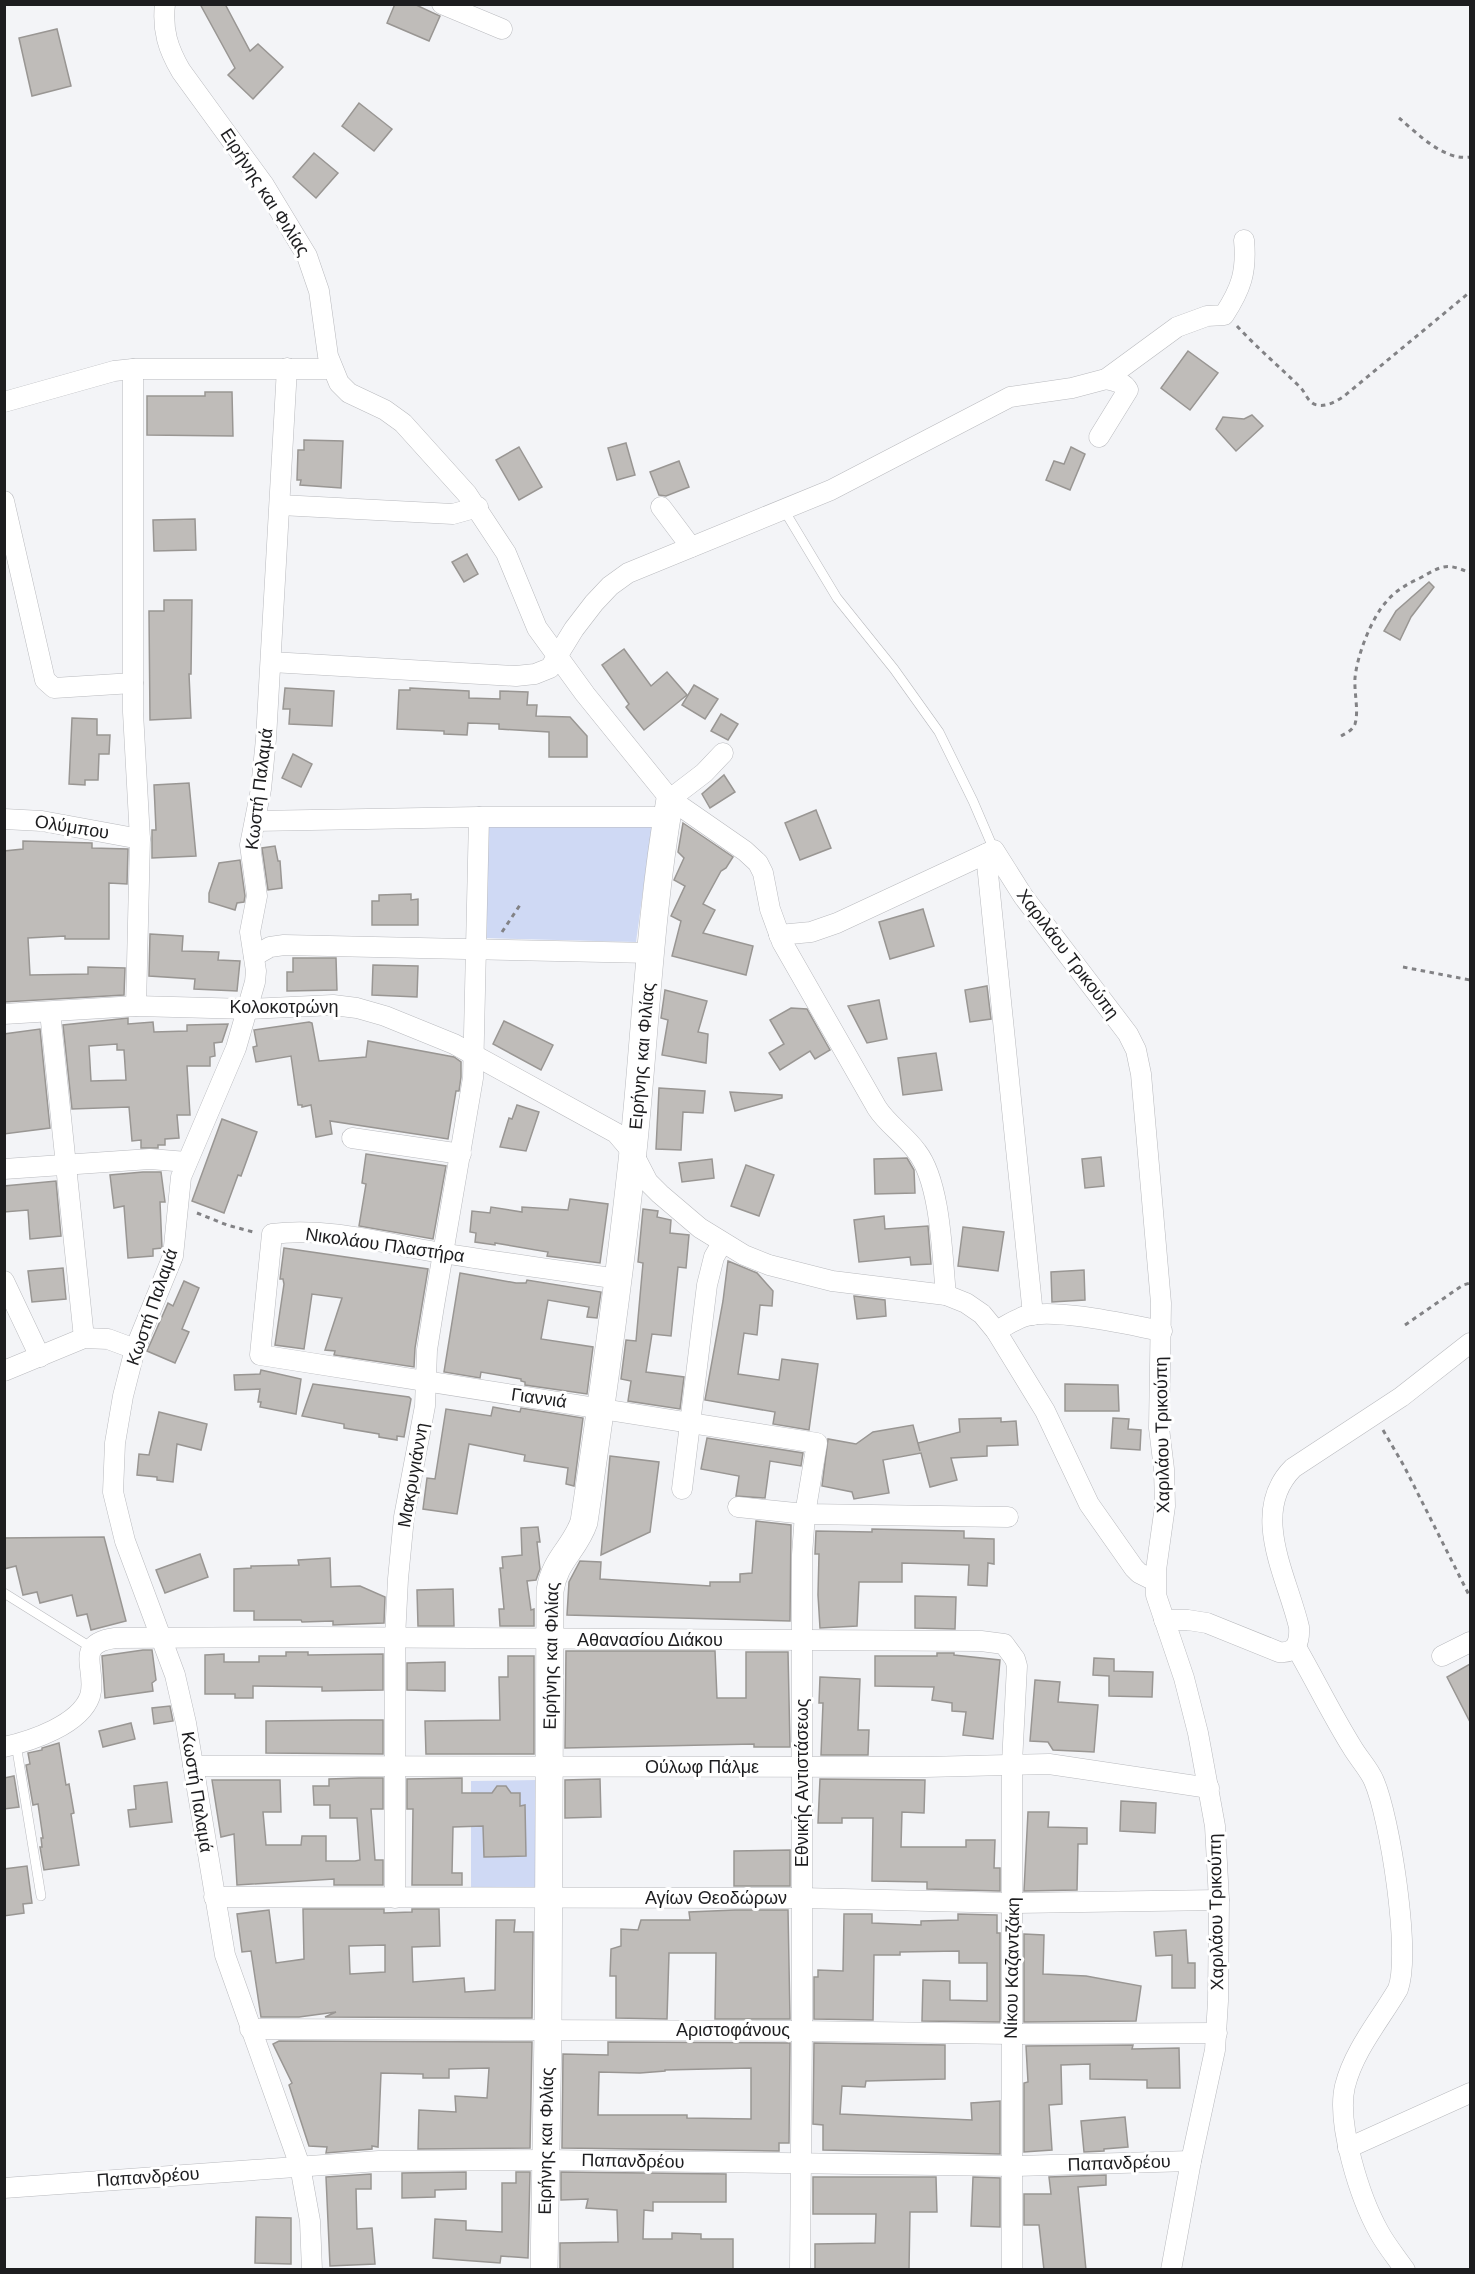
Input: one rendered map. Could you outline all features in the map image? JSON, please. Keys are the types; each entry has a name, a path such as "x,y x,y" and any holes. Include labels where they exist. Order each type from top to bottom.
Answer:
{"street":[{"name":"Ειρήνης και Φιλίας","path":"165,4 165,33 171,53 186,79 264,185 291,227 310,263 319,291 326,346 332,369 339,383 349,393 385,410 403,423 478,507 506,553 537,628 668,808 651,953 633,1153 584,1522 552,1577 549,1640 548,2030 544,2270"},
{"path":"442,4 502,29"},
{"path":"271,662 516,676 545,671 558,658 583,617 610,586 628,573 857,478 1010,397 1072,388 1106,379 1177,327 1207,316 1224,315 1237,295 1242,281 1244,240"},
{"name":"Κωστή Παλαμά","path":"287,368 271,662 261,789 250,845 257,896 250,932 256,978 249,1009 226,1073 180,1181 173,1256 135,1349 119,1419 113,1492 125,1541 145,1598 163,1638 181,1697 225,1955 300,2166 310,2221 312,2270"},
{"path":"4,402 104,374 134,369 332,369"},
{"path":"134,369 133,729 140,839 136,1006"},
{"path":"1099,437 1128,390 1120,382 1106,379"},
{"path":"4,501 45,680 54,688 133,683"},
{"path":"280,505 453,514 478,507"},
{"path":"661,507 691,547"},
{"path":"668,808 723,753"},
{"path":"255,821 479,817 668,808 745,851 758,863 765,879 770,909 779,935 877,1108 885,1120 917,1152 923,1162 935,1200 945,1295"},
{"name":"Μακρυγιάννη","path":"395,1898 395,1638 404,1517 425,1406 427,1350 461,1154 475,1055 481,948 479,817"},
{"name":"Ολύμπου","path":"4,819 76,826 140,839"},
{"path":"779,935 812,932 990,852 1033,1315"},
{"name":"Χαριλάου Τρικούπη","path":"990,852 1116,1017 1136,1050 1141,1074 1152,1179 1162,1331 1159,1428 1165,1506 1155,1581 1156,1595 1192,1708 1209,1788 1215,1826 1219,1900 1217,2033 1171,2270"},
{"path":"254,956 270,947 284,945 651,953"},
{"name":"Κολοκοτρώνη","path":"4,1014 136,1006 249,1009 333,1005 357,1008 385,1016 475,1055 616,1133 633,1153 653,1187 687,1217 744,1255 769,1265 850,1284 945,1295 974,1308 996,1331 1051,1421 1098,1521 1134,1568 1155,1581"},
{"path":"50,1012 84,1338"},
{"path":"352,1138 461,1154"},
{"path":"4,1169 150,1159 187,1162"},
{"name":"Νικολάου Πλαστήρα","path":"273,1236 273,1234 287,1232 321,1233 618,1279"},
{"name":"Γιαννιά","path":"273,1236 260,1355 601,1407 817,1443"},
{"path":"682,1489 707,1285 714,1257 723,1243"},
{"path":"4,1281 40,1357"},
{"path":"996,1331 1033,1315 1081,1318 1162,1331"},
{"path":"4,1371 84,1338 108,1339 135,1349"},
{"path":"1164,1620 1207,1623 1279,1652 1288,1653 1296,1647 1299,1627 1273,1535 1272,1508 1274,1497 1282,1482 1293,1468 1374,1416 1470,1343"},
{"name":"Εθνικής Αντιστάσεως","path":"800,2270 802,1555 805,1514 817,1443"},
{"path":"738,1507 805,1514 1008,1517"},
{"name":"Αθανασίου Διάκου","path":"92,1648 101,1641 111,1639 163,1638 802,1639 995,1642 1008,1647 1017,1666"},
{"path":"1443,1656 1470,1642"},
{"path":"1296,1647 1352,1747 1374,1780 1385,1820 1400,1921 1403,1966 1400,1981 1355,2060 1345,2084 1342,2113 1348,2148 1374,2222 1406,2270"},
{"path":"10,1745 52,1732 72,1718 88,1701 91,1686 89,1660 92,1648"},
{"name":"Νίκου Καζαντζάκη","path":"1012,2270 1012,1763 1017,1666"},
{"name":"Ούλωφ Πάλμε","path":"193,1766 802,1767 986,1766 1012,1763 1049,1764 1209,1788"},
{"name":"Αγίων Θεοδώρων","path":"214,1897 802,1898 1013,1903 1219,1900"},
{"name":"Αριστοφάνους","path":"250,2030 1217,2033"},
{"path":"1348,2148 1470,2093"},
{"name":"Παπανδρέου","path":"4,2188 379,2162 546,2160 1013,2166 1191,2161"}],"lane":[{"path":"784,510 837,598 894,669 939,732 973,801 990,852"},
{"path":"4,1593 92,1648"},
{"path":"10,1745 41,1896"}],"path":[{"path":"1399,118 1423,139 1449,154 1458,158 1470,157"},
{"path":"1224,315 1302,389 1312,403 1319,406 1328,405 1343,397 1470,292"},
{"path":"1341,736 1352,729 1355,722 1358,664 1370,631 1386,602 1404,586 1443,566 1452,565 1470,573"},
{"path":"481,948 501,934 520,905"},
{"path":"1403,967 1470,980"},
{"path":"177,1205 227,1225 273,1236"},
{"path":"1405,1325 1463,1285 1470,1283"},
{"path":"1374,1416 1404,1466 1470,1597"}],"shaded area":[{"path":"487,825 652,825 636,942 484,938"},
{"path":"537,1780 537,1889 471,1890 471,1781"}],"building":[{"path":"200,4 225,4 250,51 258,44 283,67 253,99 228,75 235,68"},
{"path":"395,4 414,4 440,16 429,41 387,23"},
{"path":"57,29 71,86 32,96 19,38"},
{"path":"359,103 392,129 374,151 342,126"},
{"path":"314,153 338,173 316,198 293,177"},
{"path":"1188,351 1218,373 1190,410 1161,388"},
{"path":"205,392 232,392 233,436 147,435 147,396 205,396"},
{"path":"1252,415 1263,426 1236,451 1216,429 1223,417 1244,419"},
{"path":"304,440 343,441 341,488 300,485 301,480 297,480 298,450 304,450"},
{"path":"626,443 635,475 617,480 608,448"},
{"path":"519,447 542,487 519,500 496,460"},
{"path":"1071,447 1085,454 1070,490 1046,480 1054,461 1064,464"},
{"path":"679,461 689,487 666,496 659,495 650,472"},
{"path":"195,519 196,550 154,551 153,520"},
{"path":"467,554 478,574 464,582 452,562"},
{"path":"1429,582 1434,587 1411,617 1400,640 1384,631 1396,611"},
{"path":"164,600 192,600 191,674 189,674 191,718 150,720 149,611 164,611"},
{"path":"624,649 651,686 667,672 687,695 644,730 626,707 629,704 602,665"},
{"path":"694,685 718,699 705,719 682,705"},
{"path":"285,688 334,691 332,726 289,724 290,709 283,709"},
{"path":"410,688 469,691 469,698 500,699 500,691 528,692 527,705 537,705 536,716 570,717 587,736 587,757 549,757 549,732 499,729 499,724 468,723 467,735 444,734 444,731 397,729 399,690 410,690"},
{"path":"721,714 738,724 728,740 711,731"},
{"path":"72,718 97,719 97,735 110,735 109,754 99,754 98,780 85,780 85,785 69,784"},
{"path":"293,754 312,764 301,787 282,778"},
{"path":"724,775 735,792 710,808 702,794"},
{"path":"189,783 196,856 152,858 152,830 156,830 154,785"},
{"path":"816,810 831,848 800,860 785,823"},
{"path":"683,823 733,857 726,868 721,871 703,904 715,910 703,933 753,946 746,975 672,956 681,921 671,916 685,886 674,880 684,858 678,852"},
{"path":"23,841 92,843 92,848 128,849 127,884 109,883 109,939 65,939 65,936 28,938 30,975 88,974 88,967 125,968 124,995 4,1002 4,851 23,849"},
{"path":"275,846 278,861 280,861 282,888 268,890 262,848"},
{"path":"240,860 244,902 237,903 235,910 209,902 209,893 219,863"},
{"path":"411,894 411,900 418,899 418,925 372,925 372,901 379,901 379,895"},
{"path":"923,909 934,946 890,959 879,922"},
{"path":"150,934 183,936 182,951 219,952 218,960 240,961 237,991 194,989 195,979 149,976"},
{"path":"293,958 336,958 337,990 287,991 287,972 293,972"},
{"path":"373,965 418,966 417,997 372,995"},
{"path":"987,986 991,1019 970,1022 965,990"},
{"path":"665,990 707,1001 698,1032 708,1034 706,1063 662,1055 668,1020 661,1018"},
{"path":"879,1000 887,1039 867,1043 848,1006"},
{"path":"791,1008 807,1009 830,1050 815,1059 810,1051 780,1070 769,1053 784,1044 770,1020"},
{"path":"128,1018 128,1024 153,1022 154,1032 187,1031 187,1025 228,1024 222,1042 214,1043 215,1056 210,1057 210,1066 187,1066 190,1115 177,1115 179,1138 165,1139 165,1145 158,1145 158,1148 141,1148 141,1140 132,1141 129,1107 72,1109 63,1025","holes":["117,1044 117,1050 124,1050 126,1080 91,1081 89,1046"]},
{"path":"504,1021 553,1045 541,1070 493,1044"},
{"path":"312,1023 319,1061 366,1057 368,1041 454,1057 461,1062 459,1091 456,1091 448,1139 330,1121 332,1134 316,1137 311,1105 302,1107 298,1105 291,1056 256,1062 253,1047 257,1046 254,1030"},
{"path":"40,1029 50,1128 4,1134 4,1034"},
{"path":"936,1053 942,1090 903,1095 898,1058"},
{"path":"659,1088 705,1091 703,1113 683,1112 681,1150 656,1149"},
{"path":"730,1092 782,1095 782,1098 735,1111"},
{"path":"517,1105 539,1112 526,1151 500,1147 509,1118 512,1119"},
{"path":"222,1119 257,1132 224,1213 192,1201"},
{"path":"366,1154 446,1166 433,1239 359,1226 366,1184 362,1183"},
{"path":"1101,1157 1104,1186 1085,1188 1082,1159"},
{"path":"907,1158 914,1170 915,1193 875,1194 874,1159"},
{"path":"712,1159 714,1178 682,1182 679,1163"},
{"path":"746,1165 774,1175 759,1216 731,1206"},
{"path":"161,1172 165,1202 160,1202 162,1248 153,1249 153,1256 128,1258 124,1206 114,1208 110,1175"},
{"path":"56,1181 61,1236 30,1239 28,1210 4,1212 4,1186"},
{"path":"570,1199 608,1204 600,1263 547,1256 548,1252 495,1243 495,1245 475,1242 476,1233 470,1232 472,1211 490,1213 491,1207 522,1212 522,1207 568,1210"},
{"path":"643,1209 658,1211 657,1217 671,1220 670,1233 689,1235 686,1268 678,1267 671,1336 652,1334 646,1372 684,1377 680,1409 628,1401 631,1381 621,1379 626,1340 636,1341 643,1263 638,1262"},
{"path":"884,1216 885,1229 928,1226 931,1264 911,1265 910,1257 859,1262 854,1220"},
{"path":"963,1227 1004,1232 998,1271 958,1266"},
{"path":"284,1248 428,1269 414,1367 334,1355 335,1351 325,1350 342,1298 312,1294 304,1349 275,1345 284,1284 283,1279 280,1279"},
{"path":"728,1261 757,1273 773,1291 772,1306 760,1305 757,1335 744,1333 738,1374 779,1380 782,1359 818,1364 809,1430 773,1424 775,1412 705,1400"},
{"path":"63,1268 66,1299 32,1302 28,1271"},
{"path":"1084,1270 1085,1300 1052,1302 1051,1272"},
{"path":"460,1273 516,1283 526,1283 527,1280 601,1292 597,1318 587,1317 589,1307 548,1300 541,1339 593,1347 587,1394 525,1385 521,1379 481,1372 480,1378 444,1372"},
{"path":"184,1281 199,1288 182,1329 189,1332 175,1363 147,1351 168,1303 173,1306"},
{"path":"854,1296 885,1300 886,1316 857,1319"},
{"path":"261,1370 301,1379 296,1414 260,1407 261,1402 258,1402 260,1389 235,1390 234,1375 260,1374"},
{"path":"313,1384 409,1397 411,1399 404,1437 397,1436 397,1440 379,1437 379,1434 344,1428 344,1424 302,1416"},
{"path":"1065,1384 1118,1385 1119,1411 1065,1411"},
{"path":"493,1407 520,1412 521,1408 583,1418 574,1486 566,1484 568,1468 524,1461 525,1455 469,1444 457,1514 423,1509 427,1478 435,1479 446,1409 491,1416"},
{"path":"159,1412 207,1424 201,1450 177,1444 173,1482 157,1480 157,1477 137,1475 139,1454 149,1455"},
{"path":"1001,1418 1001,1422 1016,1421 1018,1445 987,1446 987,1456 951,1458 957,1480 930,1487 921,1453 883,1460 889,1493 854,1499 852,1492 822,1486 828,1439 856,1444 873,1432 913,1425 920,1451 918,1443 960,1432 959,1419"},
{"path":"1113,1418 1129,1419 1128,1429 1141,1430 1140,1450 1111,1448"},
{"path":"707,1438 803,1453 801,1466 770,1461 765,1498 736,1496 739,1476 701,1469"},
{"path":"610,1456 659,1462 650,1532 601,1555"},
{"path":"756,1521 791,1525 790,1621 567,1615 569,1582 580,1561 601,1562 600,1579 710,1586 710,1582 740,1582 740,1574 752,1573"},
{"path":"538,1527 540,1569 536,1580 527,1581 531,1610 534,1609 534,1626 500,1626 499,1609 504,1609 500,1568 503,1568 502,1557 522,1555 521,1528"},
{"path":"872,1529 964,1531 964,1538 994,1539 994,1564 988,1563 987,1586 968,1585 969,1565 902,1563 902,1582 859,1582 857,1626 820,1628 819,1554 815,1554 816,1531 872,1532"},
{"path":"104,1537 126,1621 91,1630 87,1614 77,1616 72,1595 40,1603 37,1592 23,1595 16,1566 4,1569 4,1538"},
{"path":"200,1554 208,1577 165,1593 156,1570"},
{"path":"330,1558 331,1587 360,1586 385,1597 384,1623 333,1625 333,1621 254,1620 254,1611 234,1611 234,1569 251,1568 251,1566 299,1565 298,1560"},
{"path":"453,1589 454,1626 418,1626 417,1590"},
{"path":"915,1596 956,1597 955,1629 915,1628"},
{"path":"152,1650 156,1680 152,1683 153,1691 105,1698 102,1656"},
{"path":"566,1651 715,1651 717,1698 746,1698 746,1652 788,1652 790,1747 754,1747 754,1744 565,1748"},
{"path":"286,1652 308,1652 308,1655 383,1654 383,1690 322,1691 322,1687 253,1686 253,1698 235,1698 235,1694 205,1694 205,1655 224,1654 224,1662 259,1662 259,1656 286,1656"},
{"path":"937,1653 954,1653 954,1655 1000,1660 993,1739 963,1735 966,1712 952,1711 952,1703 932,1700 934,1687 875,1686 875,1656 937,1656"},
{"path":"508,1656 534,1656 534,1754 426,1754 425,1721 500,1720 499,1677 508,1677"},
{"path":"1094,1658 1114,1659 1114,1671 1153,1672 1152,1697 1109,1696 1109,1676 1093,1675"},
{"path":"445,1662 445,1691 407,1690 407,1663"},
{"path":"1470,1664 1470,1722 1447,1677"},
{"path":"820,1677 860,1679 858,1730 869,1730 868,1755 821,1755 823,1703 819,1703"},
{"path":"1035,1680 1060,1682 1058,1702 1098,1705 1094,1752 1053,1750 1048,1742 1030,1741"},
{"path":"170,1706 173,1721 154,1724 152,1708"},
{"path":"383,1720 383,1754 266,1753 266,1721"},
{"path":"131,1723 135,1739 103,1747 99,1731"},
{"path":"59,1743 66,1785 69,1784 74,1813 71,1814 79,1865 44,1870 40,1847 42,1847 41,1838 43,1838 38,1804 33,1805 26,1765 30,1764 28,1753"},
{"path":"14,1776 19,1807 4,1809 4,1778"},
{"path":"383,1778 383,1809 371,1809 375,1860 383,1860 383,1885 334,1885 334,1879 237,1885 234,1834 221,1837 212,1780 280,1780 281,1812 263,1812 266,1845 301,1845 302,1836 326,1836 326,1861 355,1861 360,1860 357,1818 330,1818 330,1805 314,1805 313,1786 329,1786 329,1779"},
{"path":"462,1778 462,1793 492,1793 497,1786 506,1786 511,1793 520,1793 520,1806 525,1805 526,1856 484,1857 483,1826 453,1827 452,1873 462,1873 462,1885 412,1885 413,1809 407,1809 407,1779"},
{"path":"600,1779 601,1817 565,1818 565,1780"},
{"path":"820,1779 925,1780 924,1813 902,1812 901,1847 966,1847 966,1840 995,1840 994,1868 1000,1868 1000,1891 927,1889 927,1882 872,1881 873,1818 842,1818 842,1823 818,1823"},
{"path":"167,1782 172,1822 130,1827 128,1810 136,1809 134,1786"},
{"path":"1121,1801 1156,1803 1155,1833 1120,1831"},
{"path":"1028,1812 1049,1812 1048,1827 1087,1828 1087,1844 1078,1844 1077,1890 1024,1891"},
{"path":"790,1850 790,1886 734,1886 734,1851"},
{"path":"27,1866 32,1903 23,1904 24,1913 4,1916 4,1869"},
{"path":"303,1909 384,1909 384,1913 412,1912 412,1909 439,1909 440,1946 412,1947 413,1982 464,1978 465,1992 495,1990 496,1920 515,1920 514,1932 533,1932 532,2018 325,2017 336,2012 299,2017 261,2017 251,1951 242,1952 237,1914 269,1910 276,1963 304,1959","holes":["385,1945 385,1972 350,1974 349,1946"]},
{"path":"788,1910 790,2019 715,2019 716,1953 669,1953 667,2019 616,2018 616,1976 610,1976 611,1949 621,1946 621,1929 638,1930 641,1920 690,1920 689,1912"},
{"path":"844,1914 872,1914 872,1923 921,1925 921,1921 958,1920 958,1914 997,1915 997,1933 1000,1933 1000,2022 922,2021 923,1980 950,1981 950,2000 987,2001 987,1963 959,1963 959,1951 874,1955 873,2020 814,2019 814,1977 818,1977 818,1970 843,1971"},
{"path":"1186,1930 1188,1963 1195,1963 1195,1988 1172,1988 1172,1955 1156,1956 1154,1932"},
{"path":"1024,1934 1044,1935 1043,1974 1086,1976 1141,1986 1136,2021 1024,2022"},
{"path":"279,2041 532,2042 530,2148 418,2149 419,2110 456,2112 455,2096 487,2098 489,2068 449,2069 449,2078 423,2078 423,2074 381,2073 378,2147 326,2153 327,2147 309,2146 289,2085 292,2083 273,2044"},
{"path":"608,2042 790,2043 789,2143 779,2143 779,2151 562,2148 563,2054 608,2055","holes":["751,2068 751,2119 687,2118 687,2115 598,2115 599,2072 640,2073 665,2070"]},
{"path":"814,2043 945,2045 945,2079 866,2081 865,2087 842,2086 840,2114 972,2120 971,2103 1000,2101 1000,2154 823,2150 823,2125 813,2124"},
{"path":"1133,2045 1132,2049 1179,2048 1180,2088 1147,2088 1147,2080 1090,2079 1090,2064 1061,2065 1062,2104 1049,2105 1052,2150 1024,2152 1024,2083 1028,2082 1026,2046"},
{"path":"1125,2117 1128,2147 1084,2152 1081,2121"},
{"path":"466,2172 466,2189 435,2190 435,2197 402,2198 402,2173"},
{"path":"516,2172 530,2172 528,2258 501,2256 500,2263 433,2258 435,2219 466,2221 466,2230 502,2232 502,2183 516,2183"},
{"path":"561,2172 726,2174 726,2202 653,2202 653,2211 644,2210 643,2239 672,2239 672,2233 701,2234 701,2239 733,2239 733,2270 560,2270 560,2243 618,2242 617,2210 586,2208 588,2199 561,2200"},
{"path":"371,2174 371,2189 356,2189 357,2229 372,2228 375,2264 330,2266 326,2177"},
{"path":"1106,2175 1106,2185 1078,2187 1086,2270 1044,2270 1039,2225 1024,2225 1024,2194 1051,2194 1049,2177"},
{"path":"813,2177 936,2177 937,2212 910,2212 909,2270 815,2270 815,2244 875,2243 876,2214 813,2214"},
{"path":"973,2177 1000,2178 1000,2227 971,2226"},
{"path":"256,2217 291,2218 291,2264 255,2263"}]}
